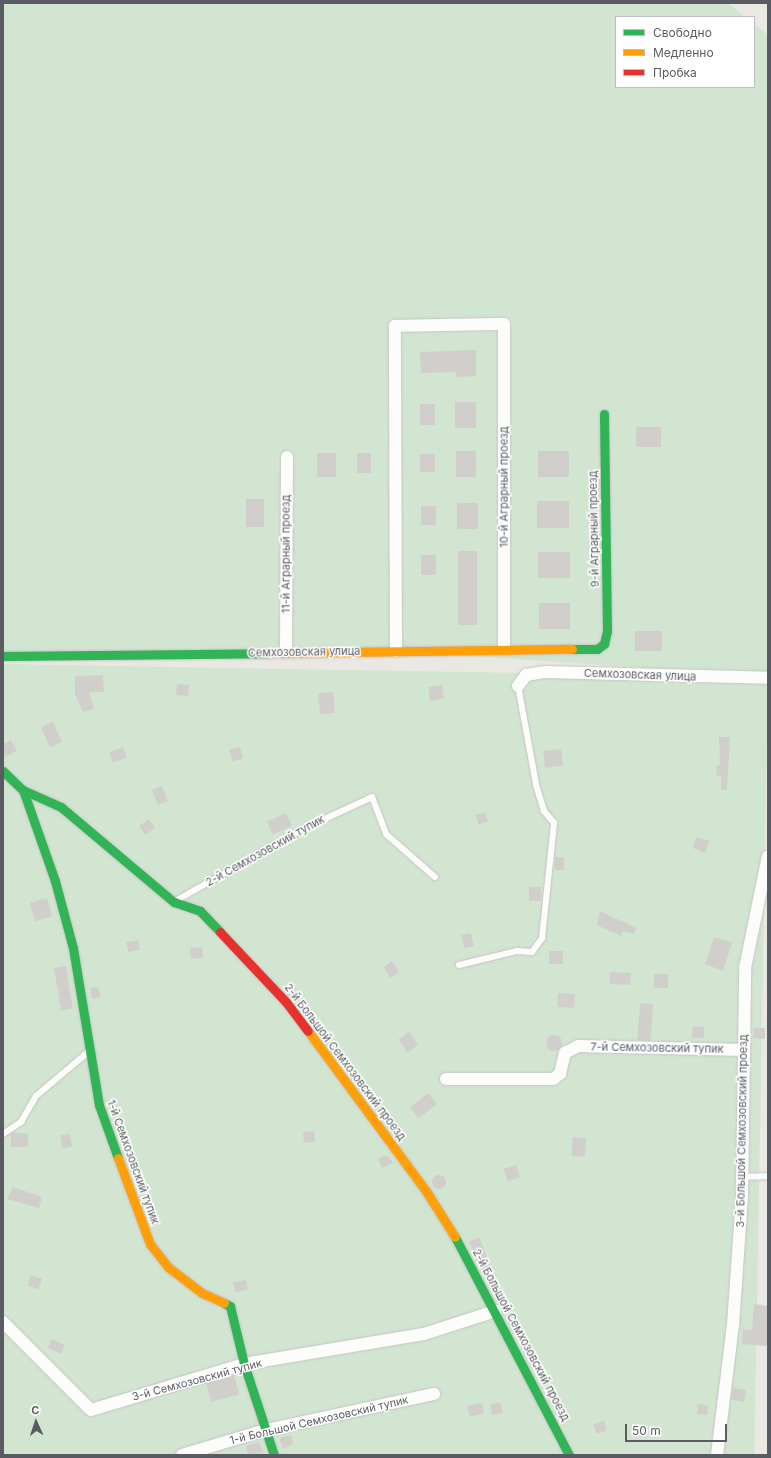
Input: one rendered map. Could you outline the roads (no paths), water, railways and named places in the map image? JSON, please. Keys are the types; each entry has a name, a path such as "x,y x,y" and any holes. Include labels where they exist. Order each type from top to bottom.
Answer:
{"street":[{"name":"10-й Аграрный проезд","path":"396,651 395,326 504,324 504,650"},
{"name":"9-й Аграрный проезд","path":"604,414 604,644"},
{"name":"11-й Аграрный проезд","path":"286,651 287,457"},
{"name":"Семхозовская улица","path":"3,656 286,651 597,649 604,644"},
{"name":"Семхозовская улица","path":"518,686 526,675 546,672 768,678"},
{"name":"2-й Большой Семхозовский проезд","path":"3,771 23,790 62,807 174,902 200,912 286,1002 426,1191 495,1311 569,1455"},
{"name":"1-й Семхозовский тупик","path":"23,790 55,881 72,948 88,1052 99,1105 150,1244 168,1267 202,1293 230,1306 244,1364 274,1455"},
{"name":"3-й Большой Семхозовский проезд","path":"717,1455 733,1325 743,1177 745,968 768,856"},
{"name":"7-й Семхозовский тупик","path":"446,1079 553,1079 560,1074 565,1053 578,1046 744,1050"},
{"name":"3-й Семхозовский тупик","path":"3,1322 91,1410 244,1364 424,1334 495,1311"},
{"name":"1-й Большой Семхозовский тупик","path":"182,1455 266,1430 434,1394"}],"lane":[{"path":"459,965 517,951 532,952 542,938 554,823 544,811 536,784 518,686"},
{"name":"2-й Семхозовский тупик","path":"174,902 305,828 372,798 386,834 436,877"},
{"path":"3,1134 21,1122 36,1096 88,1052"},
{"path":"743,1177 768,1176"}]}
